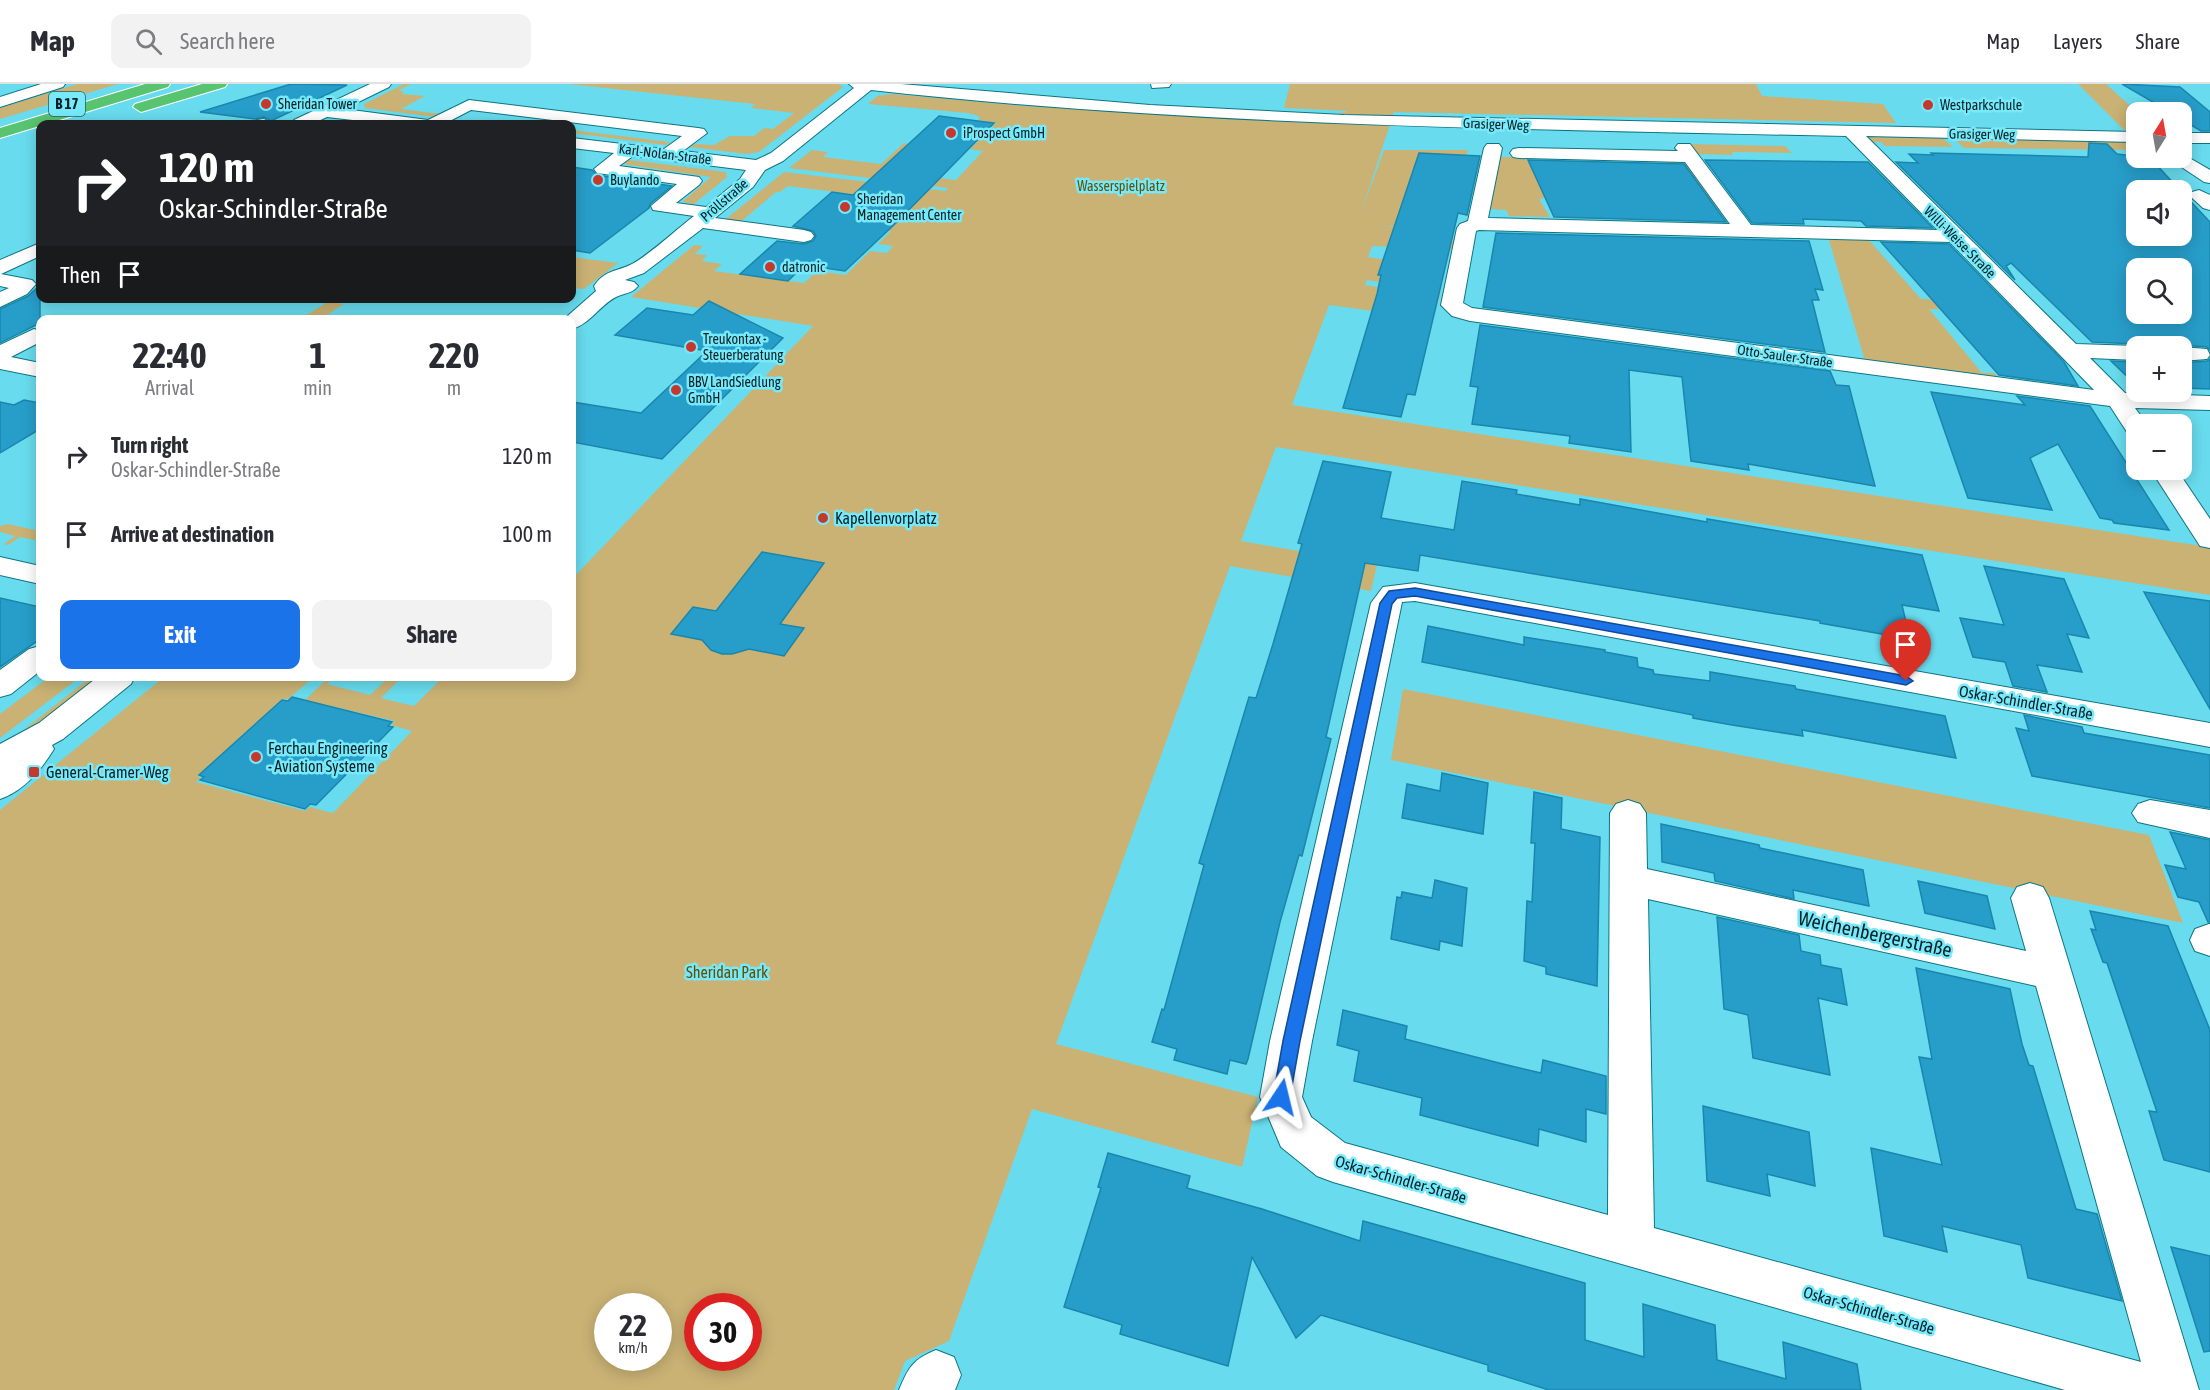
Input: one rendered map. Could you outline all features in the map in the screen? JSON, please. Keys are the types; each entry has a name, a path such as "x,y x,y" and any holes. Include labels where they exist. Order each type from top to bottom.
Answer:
{"highway":[{"name":"B 17","path":"0,124 134,84"},
{"name":"B 17","path":"43,120 162,84"},
{"path":"95,120 219,84"},
{"name":"B 17","path":"0,133 36,122"},
{"path":"0,149 36,138"}],"street":[{"path":"0,102 57,84"},
{"path":"309,120 383,84"},
{"name":"Pröllstraße","path":"576,319 607,293 623,289 640,276 636,269 747,183 758,166 777,157 841,106 861,85"},
{"name":"Grasiger Weg","path":"861,85 1150,110 1312,118 2126,137"},
{"path":"440,120 470,105 698,133 667,154"},
{"path":"841,106 869,106"},
{"path":"326,112 392,120"},
{"name":"Willi-Weise-Straße","path":"1845,132 1955,236 2118,400 2127,414"},
{"path":"2192,138 2210,138"},
{"name":"Karl-Nolan-Straße","path":"576,143 758,166"},
{"name":"Otto-Sauler-Straße","path":"1493,148 1477,224 1467,228 1452,305 1460,311 2118,400 2210,403"},
{"path":"630,150 603,169 693,181 660,206 804,236"},
{"path":"1520,153 1687,152 1745,231"},
{"path":"2192,166 2210,178"},
{"path":"1477,224 1955,236"},
{"path":"0,246 36,250"},
{"path":"0,268 36,251"},
{"path":"0,280 25,284 20,290 0,301"},
{"path":"12,366 34,336"},
{"path":"2068,351 2126,352"},
{"path":"2171,480 2210,540"},
{"path":"0,566 36,574"},
{"name":"Oskar-Schindler-Straße","path":"2153,1390 1333,1161 1296,1132 1281,1097 1291,1041 1386,603 1393,594 1415,592 2210,735"},
{"path":"0,686 36,659"},
{"path":"0,759 51,731 114,681"},
{"path":"0,786 21,769 51,731"},
{"path":"1628,813 1631,1244"},
{"path":"2150,813 2210,824"},
{"name":"Weichenbergerstraße","path":"1629,880 2052,973"},
{"path":"2030,898 2174,1390"}],"green space":[{"path":"77,84 118,84 0,119 0,108"},
{"path":"404,84 411,84 399,90 404,92 402,94 425,96 401,109 440,114 435,117 365,108 364,104"},
{"path":"568,84 839,84 843,87 759,152 746,154 690,147 695,144 714,145 730,136 754,136 764,128 773,129 794,113 751,108 755,104"},
{"name":"Sheridan Park","path":"1290,84 1756,84 1762,96 1883,104 1896,123 1394,112 1361,213 1384,150 1468,150 1466,155 1419,154 1454,227 1373,226 1404,227 1453,237 1452,249 1372,246 1368,257 1394,261 1379,275 1382,275 1379,282 1367,280 1365,285 1378,287 1376,294 1441,291 1433,319 1329,305 1292,405 2202,546 2210,549 2210,595 1276,447 1241,541 1377,565 1371,591 1230,566 1056,1044 1258,1097 1242,1167 1032,1109 949,1341 905,1361 894,1390 0,1390 0,810 159,681 309,681 288,699 282,699 197,776 201,778 196,782 305,811 310,807 333,813 412,731 391,725 395,721 305,700 325,681 330,681 327,684 370,695 385,681 398,681 381,698 414,706 439,681 576,681 576,575 813,326 631,297 694,245 703,246 695,254 707,255 702,261 722,264 714,271 804,283 817,271 846,275 870,251 887,253 893,246 878,244 891,231 875,229 851,216 901,223 914,210 909,209 915,202 788,186 776,192 738,224 722,222 784,172 946,191 948,188 789,168 812,150 828,152 823,157 881,164 904,143 908,144 880,171 956,180 983,151 970,149 996,123 979,120 979,116 968,113 868,104 877,96 892,94 1025,106 1308,123 1348,111 1284,108"},
{"path":"2078,84 2106,84 2126,102 2126,130"},
{"path":"576,130 670,142 666,145 576,134"},
{"path":"1864,138 1943,138 1953,147 1884,146 1881,142 1868,142"},
{"path":"1953,138 2126,143 2126,150 1964,148"},
{"path":"1689,144 1785,146 1792,153 1696,154"},
{"path":"1499,157 1526,157 1534,174 1677,177 1666,160 1686,164 1728,216 1713,215 1717,222 1713,222 1707,214 1723,214 1717,206 1539,183 1545,198 1539,199 1550,217 1509,216 1506,210 1489,209"},
{"path":"630,160 726,172 727,177 694,204 682,202 711,177 623,164"},
{"path":"1828,237 1867,238 1921,299 1974,300 1989,310 1929,309 1982,373 1994,373 2000,379 1865,361"},
{"path":"576,258 618,263 584,289 576,288"},
{"path":"326,303 344,304 327,315 306,315"},
{"path":"8,524 36,530 36,540 20,537 8,545 4,544 15,536 0,532 0,526"},
{"path":"44,681 75,681 0,738 0,714"},
{"path":"86,681 98,681 61,709 22,731"},
{"path":"1403,689 2149,835 2183,923 1391,760"}],"building":[{"name":"Sheridan Tower","path":"291,84 347,85 273,120 264,117 255,119 200,112"},
{"path":"2122,84 2180,87 2210,112 2210,131 2201,131 2192,126 2192,102 2153,102"},
{"path":"939,116 994,123 897,222 845,271 804,265 788,281 740,274 777,241 804,244 813,241 816,236 813,231 793,226 832,192 853,195"},
{"path":"2089,143 2107,144 2117,154 2126,155 2126,168 2159,168 2171,180 2126,180 2126,246 2192,246 2192,203 2210,222 2210,350 2207,347 2192,346 2192,336 2126,336 2126,344 2092,342 2011,263 2006,266 2015,280 1896,162 1918,163 1909,154 1933,155 1931,153 2088,157"},
{"path":"1419,153 1480,156 1467,215 1458,213 1415,395 1407,394 1401,417 1343,408 1377,294 1381,275 1378,275"},
{"path":"1528,160 1684,164 1726,222 1554,217"},
{"path":"1705,160 1868,162 1933,228 1866,226 1861,221 1803,219 1804,224 1752,223"},
{"path":"576,168 592,170 597,175 672,186 650,204 649,208 590,253 576,251"},
{"path":"1496,233 1809,241 1823,290 1815,289 1819,300 1812,300 1825,352 1483,307"},
{"path":"1881,242 1949,244 2064,362 2078,386 1999,375"},
{"path":"36,289 36,303 40,303 40,315 36,315 36,325 0,343 0,309 28,296"},
{"path":"709,301 783,338 662,459 576,443 576,403 641,413 707,351 615,335 647,308 693,315"},
{"path":"1480,325 1830,371 1836,385 1849,386 1875,486 1748,464 1749,470 1691,461 1682,377 1629,370 1631,452 1569,443 1570,436 1472,424 1478,387 1470,386"},
{"path":"2210,359 2210,389 2192,388 2192,362"},
{"path":"2111,361 2126,362 2126,375"},
{"path":"1931,392 2025,405 2017,396 2090,406 2126,463 2126,480 2137,480 2169,530 2114,523 2112,520 2100,518 2058,444 2030,458 2052,510 1968,498"},
{"path":"24,400 36,402 36,431 0,453 0,402 14,405"},
{"path":"1323,461 1391,472 1381,518 1454,530 1462,481 1517,490 1516,494 1580,505 1580,499 1707,522 1707,519 1922,555 1939,611 1902,605 1910,639 1820,623 1820,621 1420,555 1418,571 1365,563 1326,737 1331,739 1302,856 1299,855 1280,922 1248,1059 1246,1064 1230,1060 1227,1074 1174,1060 1177,1049 1152,1042 1162,1009 1164,1010 1204,865 1199,863 1249,697 1256,698 1273,644 1302,544 1298,543"},
{"path":"762,552 824,563 780,624 804,628 784,656 749,649 732,654 722,654 711,650 702,640 671,634 693,607 716,611"},
{"path":"1984,566 2064,579 2089,638 2067,634 2082,672 2037,665 2047,692 2013,686 2005,662 1973,657 1960,618 2004,625"},
{"path":"2144,592 2210,601 2210,709 2164,629"},
{"path":"0,598 36,606 36,642 0,667"},
{"path":"1428,626 1524,645 1524,637 1605,650 1605,652 1637,658 1638,667 1653,670 1654,674 1710,681 1710,672 1795,686 1796,689 1945,716 1956,758 1802,730 1803,736 1693,718 1693,715 1422,662"},
{"path":"292,697 392,722 388,726 393,727 316,805 310,804 305,809 200,780 204,777 199,775 282,700 288,701"},
{"path":"2024,715 2082,727 2084,733 2210,755 2210,808 2032,776 2016,728 2029,731"},
{"path":"1442,773 1488,783 1483,834 1402,818 1407,784 1440,791"},
{"path":"1534,792 1562,798 1561,829 1600,837 1597,986 1546,974 1546,967 1524,961 1527,901 1532,902 1535,843 1531,843"},
{"path":"1661,824 1863,870 1869,906 1793,890 1794,899 1715,881 1714,873 1662,862"},
{"path":"2170,832 2210,840 2210,922 2199,902 2178,897 2165,865 2186,869"},
{"path":"1435,880 1467,888 1462,946 1440,941 1439,950 1391,939 1397,897 1401,898 1402,892 1432,898"},
{"path":"1918,881 1987,896 1995,929 1925,913"},
{"path":"2090,911 2168,926 2210,1030 2210,1172 2164,1160 2149,1111 2157,1112 2107,963 2103,962 2091,929 2096,930"},
{"path":"1717,917 1799,935 1801,951 1820,955 1821,965 1841,969 1847,1005 1818,998 1830,1075 1753,1058 1748,1015 1724,1009"},
{"path":"1916,968 2010,989 2022,1044 2029,1065 2033,1066 2076,1209 2097,1214 2122,1301 2028,1278 2021,1245 1942,1226 1947,1252 1884,1236 1871,1148 1942,1165 1919,1057 1932,1059"},
{"path":"1343,1010 1407,1026 1405,1039 1503,1064 1541,1073 1543,1060 1606,1076 1606,1114 1586,1109 1586,1142 1539,1129 1538,1146 1420,1115 1422,1098 1354,1081 1359,1051 1337,1045"},
{"path":"1703,1106 1809,1132 1815,1186 1767,1174 1770,1196 1707,1181"},
{"path":"1108,1153 1190,1176 1187,1188 1262,1209 1360,1241 1363,1221 1585,1283 1585,1340 1644,1357 1643,1304 1715,1325 1717,1360 1786,1379 1783,1342 1857,1364 1861,1390 1549,1390 1488,1371 1488,1365 1321,1315 1296,1338 1252,1257 1228,1366 1120,1334 1122,1325 1064,1307 1101,1188 1098,1187"},
{"path":"2171,1247 2210,1256 2210,1351 2204,1352"}],"place":[{"name":"Sheridan Tower","path":"266,104"},
{"name":"Westparkschule","path":"1928,105"},
{"name":"iProspect GmbH","path":"951,133"},
{"name":"Buylando","path":"598,180"},
{"name":"Sheridan Management Center","path":"845,207"},
{"name":"datronic","path":"770,267"},
{"name":"Treukontax - Steuerberatung","path":"691,347"},
{"name":"BBV LandSiedlung GmbH","path":"676,390"},
{"name":"Kapellenvorplatz","path":"823,518"},
{"name":"Ferchau Engineering - Aviation Systeme","path":"256,757"},
{"name":"General-Cramer-Weg","path":"34,772"}],"route":[{"path":"1281,1097 1291,1041 1386,603 1393,594 1415,592 1906,681"}],"park label":[{"name":"Wasserspielplatz","path":"1121,186"}]}
